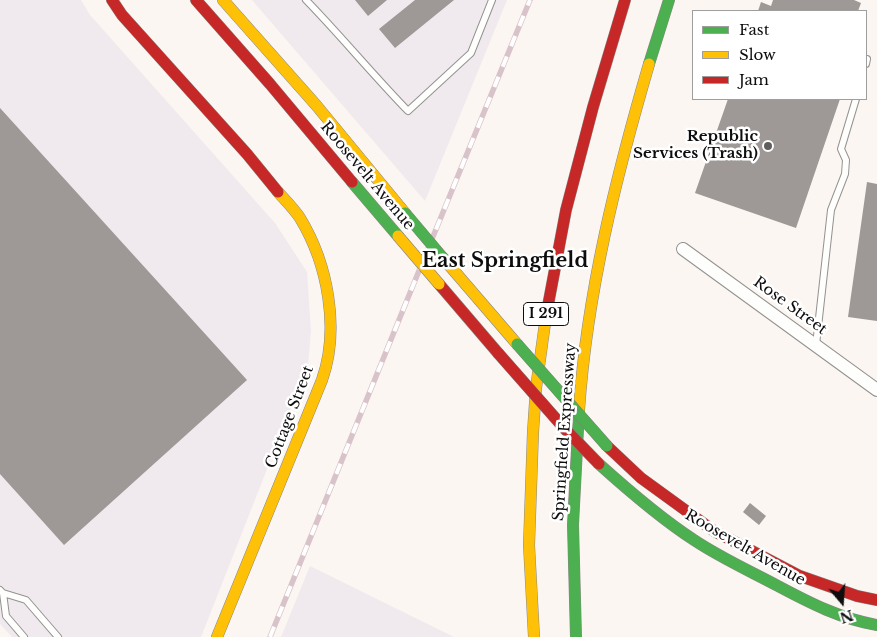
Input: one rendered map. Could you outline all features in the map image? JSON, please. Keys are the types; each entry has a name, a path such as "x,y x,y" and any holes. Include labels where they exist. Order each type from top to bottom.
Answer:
{"main road":[{"name":"Cottage Street","path":"112,0 122,15 260,168 301,220 314,246 323,273 328,300 330,318 329,342 326,366 321,382 217,637"},
{"name":"Roosevelt Avenue","path":"196,0 270,84 498,353 564,428 624,487 696,541 739,566 814,605 865,623 877,625"},
{"name":"Roosevelt Avenue","path":"223,0 336,128 405,213 517,344 607,446 641,478 714,531 800,576 857,596 877,600"},
{"name":"Springfield Expressway","path":"534,637 529,545 533,432 542,336 566,210 598,89 625,0"},
{"name":"Springfield Expressway","path":"576,637 574,506 584,347 594,287 621,165 669,0"},
{"path":"574,506 586,587"},
{"path":"865,623 877,629"}],"street":[{"name":"Rose Street","path":"683,249 877,390"}],"lane":[{"path":"306,0 408,111 471,53 492,0"},
{"path":"816,345 831,210 845,174 846,160 841,149 856,100"},
{"path":"1,591 6,616 24,637"},
{"path":"1,591 26,600 58,637"}],"shaded area":[{"path":"0,0 81,0 90,15 275,223 307,272 311,331 308,365 201,637 12,637 0,624"},
{"path":"252,0 507,0 425,201"},
{"path":"310,566 454,637 281,637"}],"building":[{"path":"355,0 387,0 368,16"},
{"path":"415,0 454,0 395,48 379,29"},
{"path":"773,0 854,0 861,3 858,10 758,10 761,2 771,6"},
{"name":"Republic Services (Trash)","path":"728,100 840,100 796,228 695,193"},
{"path":"0,108 247,380 64,545 0,474"},
{"path":"867,182 877,184 877,321 848,317"},
{"path":"750,503 766,516 759,525 743,512"}],"railway":[{"path":"270,637 530,0"}],"traffic: fast":[{"path":"649,64 669,0"},
{"path":"352,182 398,236"},
{"path":"405,213 443,258"},
{"path":"517,344 607,446"},
{"path":"576,637 573,525 579,410"},
{"path":"599,464 681,532 704,547 826,610 851,619 877,625"}],"traffic: slow":[{"path":"223,0 316,105 405,213"},
{"path":"579,410 583,366 596,278 614,192 649,64"},
{"path":"217,637 322,380 330,340 328,297 318,256 300,218 278,192"},
{"path":"398,236 439,284"},
{"path":"443,258 517,344"},
{"path":"534,637 529,545 533,432 536,388 546,316"}],"traffic: jam":[{"path":"112,0 122,15 247,154 278,192"},
{"path":"196,0 270,84 352,182"},
{"path":"546,316 566,210 593,107 625,0"},
{"path":"439,284 498,353"},
{"path":"498,353 564,428 599,464"},
{"path":"607,446 641,478 714,531 800,576 857,596 877,600"}],"place":[{"name":"Republic Services (Trash)","path":"768,146"}],"district":[{"name":"East Springfield","path":"505,261"}]}
